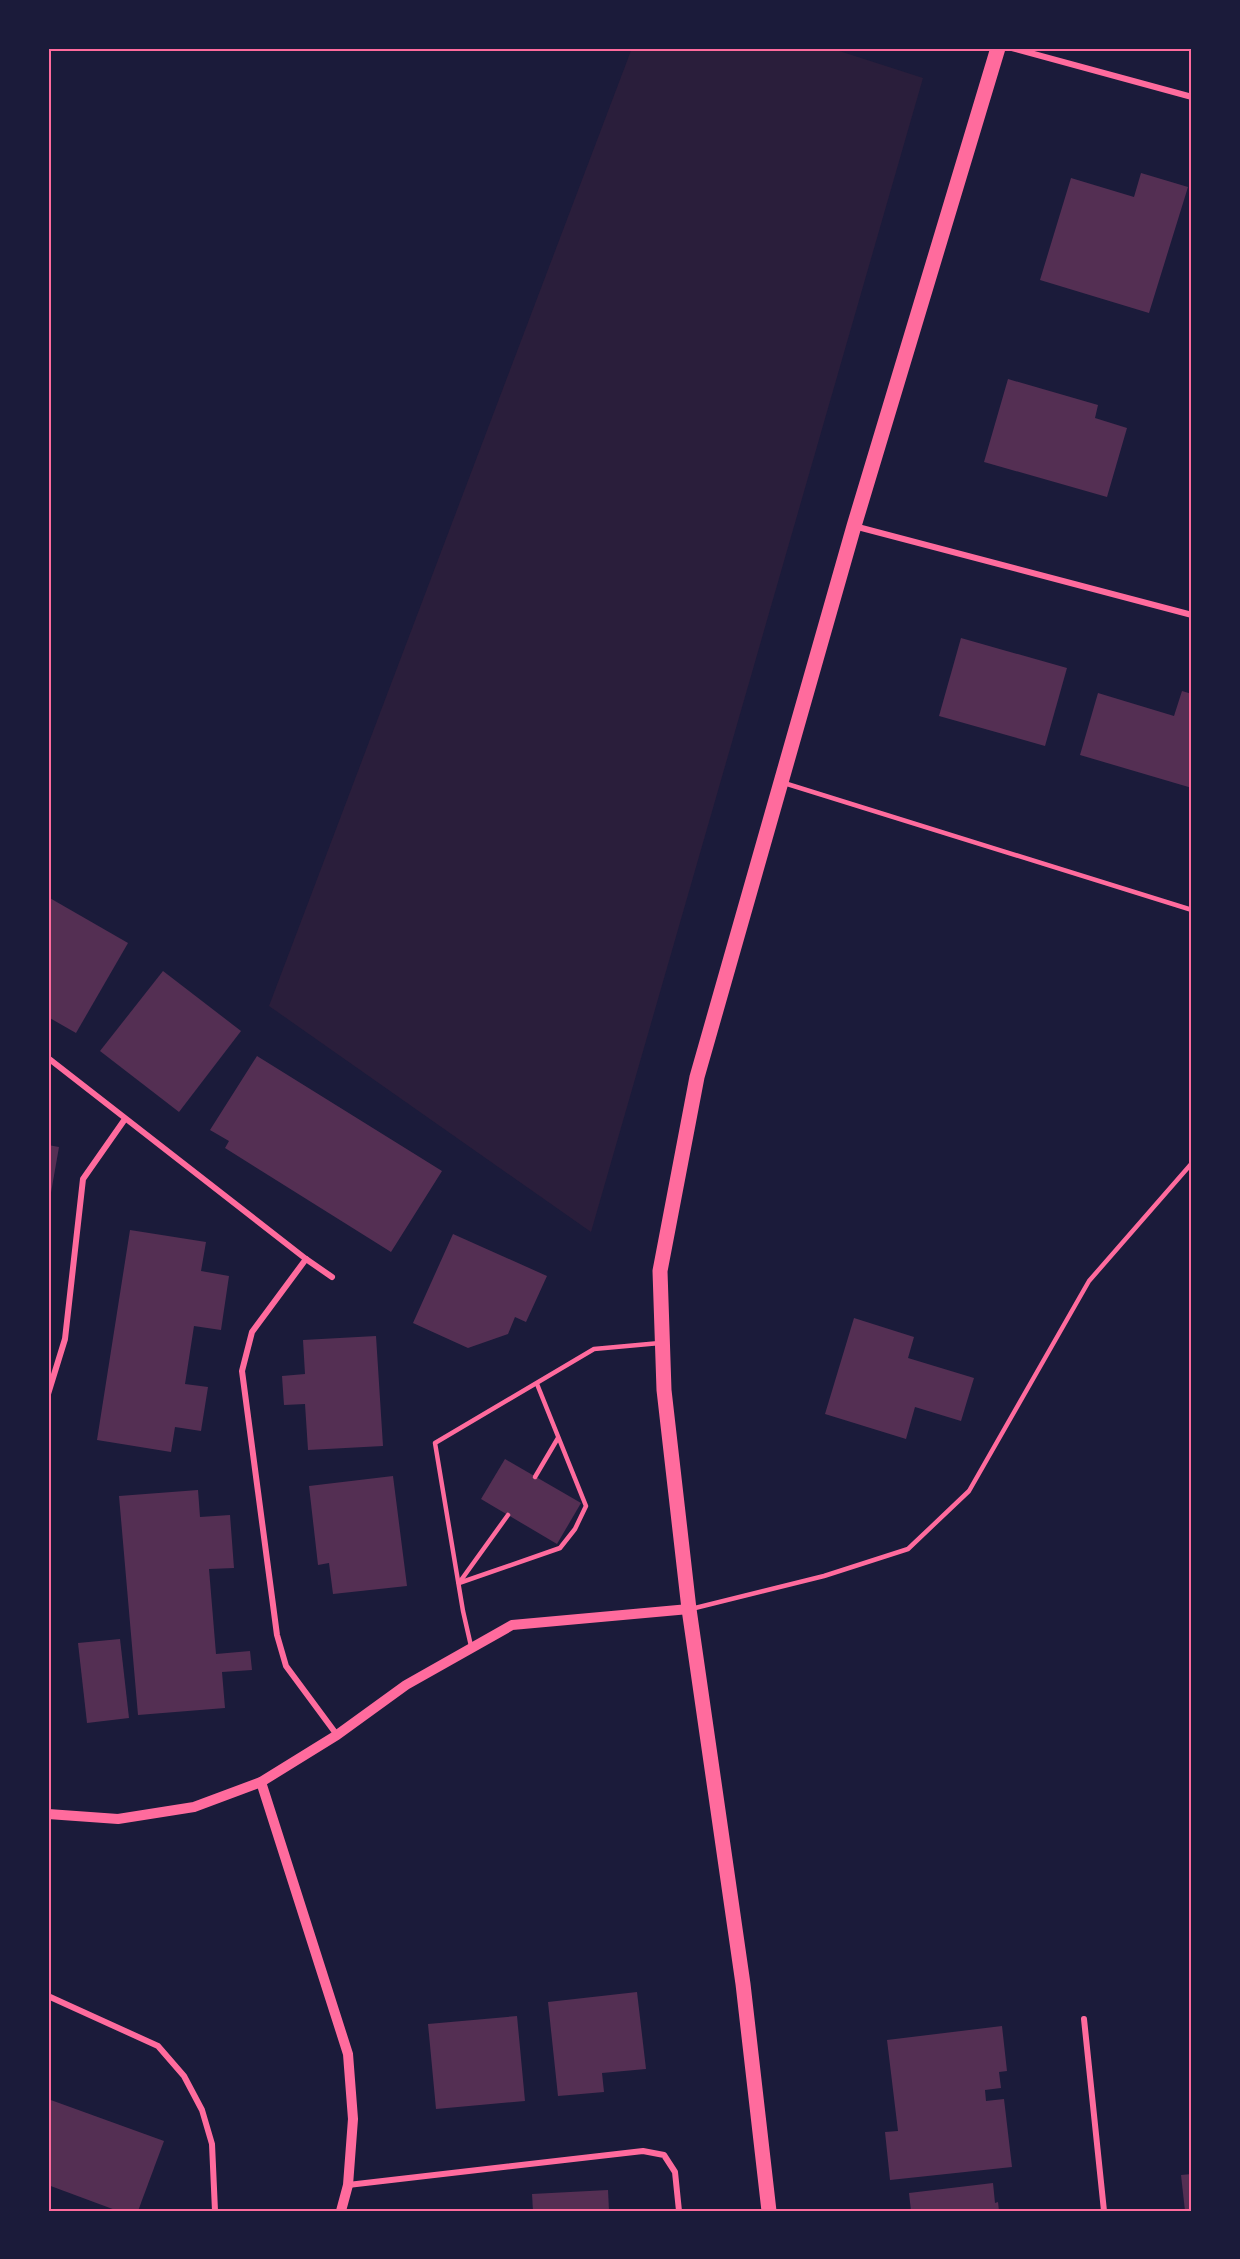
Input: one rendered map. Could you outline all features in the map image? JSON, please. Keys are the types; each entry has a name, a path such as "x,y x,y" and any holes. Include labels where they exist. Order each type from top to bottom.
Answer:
{"main road":[{"path":"770,2211 743,1984 689,1609 664,1390 660,1270 697,1077 854,526 998,48"}],"street":[{"path":"1012,48 1192,97"},
{"path":"854,526 1192,615"},
{"path":"48,1058 332,1277"},
{"path":"48,1394 65,1338 83,1179 125,1119"},
{"path":"306,1259 252,1332 242,1371 277,1635 286,1666 337,1736"},
{"path":"48,1814 118,1819 194,1807 261,1782 337,1736 406,1685 512,1625 689,1609"},
{"path":"261,1782 348,2054 353,2119 348,2185 341,2211"},
{"path":"48,1996 158,2046 184,2076 202,2110 212,2144 215,2211"},
{"path":"1084,2019 1104,2211"},
{"path":"348,2185 644,2151 664,2155 675,2172 679,2211"}],"lane":[{"path":"781,782 1192,910"},
{"path":"689,1609 825,1576 908,1549 969,1491 1089,1281 1192,1163"},
{"path":"472,1648 463,1611 435,1443 594,1349 663,1343"},
{"path":"459,1583 560,1548 575,1529 586,1506 537,1384"},
{"path":"535,1477 558,1438"},
{"path":"459,1583 508,1515"}],"shaded area":[{"path":"632,48 830,48 923,78 591,1232 269,1006"}],"building":[{"path":"1141,173 1188,187 1149,313 1040,280 1071,178 1134,197"},
{"path":"1008,379 1098,405 1095,418 1127,428 1107,497 984,462"},
{"path":"961,638 1067,668 1045,746 939,716"},
{"path":"1182,691 1192,694 1192,788 1080,755 1098,693 1174,716"},
{"path":"48,897 128,943 76,1033 48,1017"},
{"path":"163,971 241,1031 179,1112 100,1051"},
{"path":"257,1056 442,1171 391,1252 225,1148 229,1141 210,1130"},
{"path":"48,1145 59,1147 49,1204 48,1203"},
{"path":"130,1230 206,1242 201,1271 229,1276 221,1330 194,1326 185,1384 208,1387 201,1431 175,1427 171,1452 97,1440"},
{"path":"453,1234 547,1276 526,1322 515,1317 508,1334 468,1348 413,1323"},
{"path":"854,1318 914,1337 908,1358 974,1378 961,1421 915,1407 906,1439 825,1414"},
{"path":"376,1336 383,1446 308,1450 305,1404 284,1405 282,1376 305,1374 303,1340"},
{"path":"505,1459 581,1503 557,1544 481,1499"},
{"path":"393,1476 407,1586 333,1594 329,1563 318,1565 309,1486"},
{"path":"198,1490 200,1517 230,1515 234,1568 209,1569 216,1654 250,1651 252,1670 222,1672 225,1708 138,1715 119,1496"},
{"path":"120,1639 129,1718 87,1723 78,1643"},
{"path":"637,1992 646,2069 602,2073 604,2092 558,2096 548,2002"},
{"path":"517,2016 525,2101 436,2109 428,2024"},
{"path":"1002,2026 1007,2071 999,2072 1001,2088 985,2090 986,2101 1004,2099 1012,2167 890,2180 885,2132 898,2131 887,2040"},
{"path":"48,2099 164,2141 138,2211 118,2211 48,2185"},
{"path":"1192,2174 1192,2211 1185,2211 1181,2175"},
{"path":"993,2183 995,2203 998,2202 999,2211 911,2211 909,2193"},
{"path":"608,2190 609,2211 533,2211 532,2194"}]}
